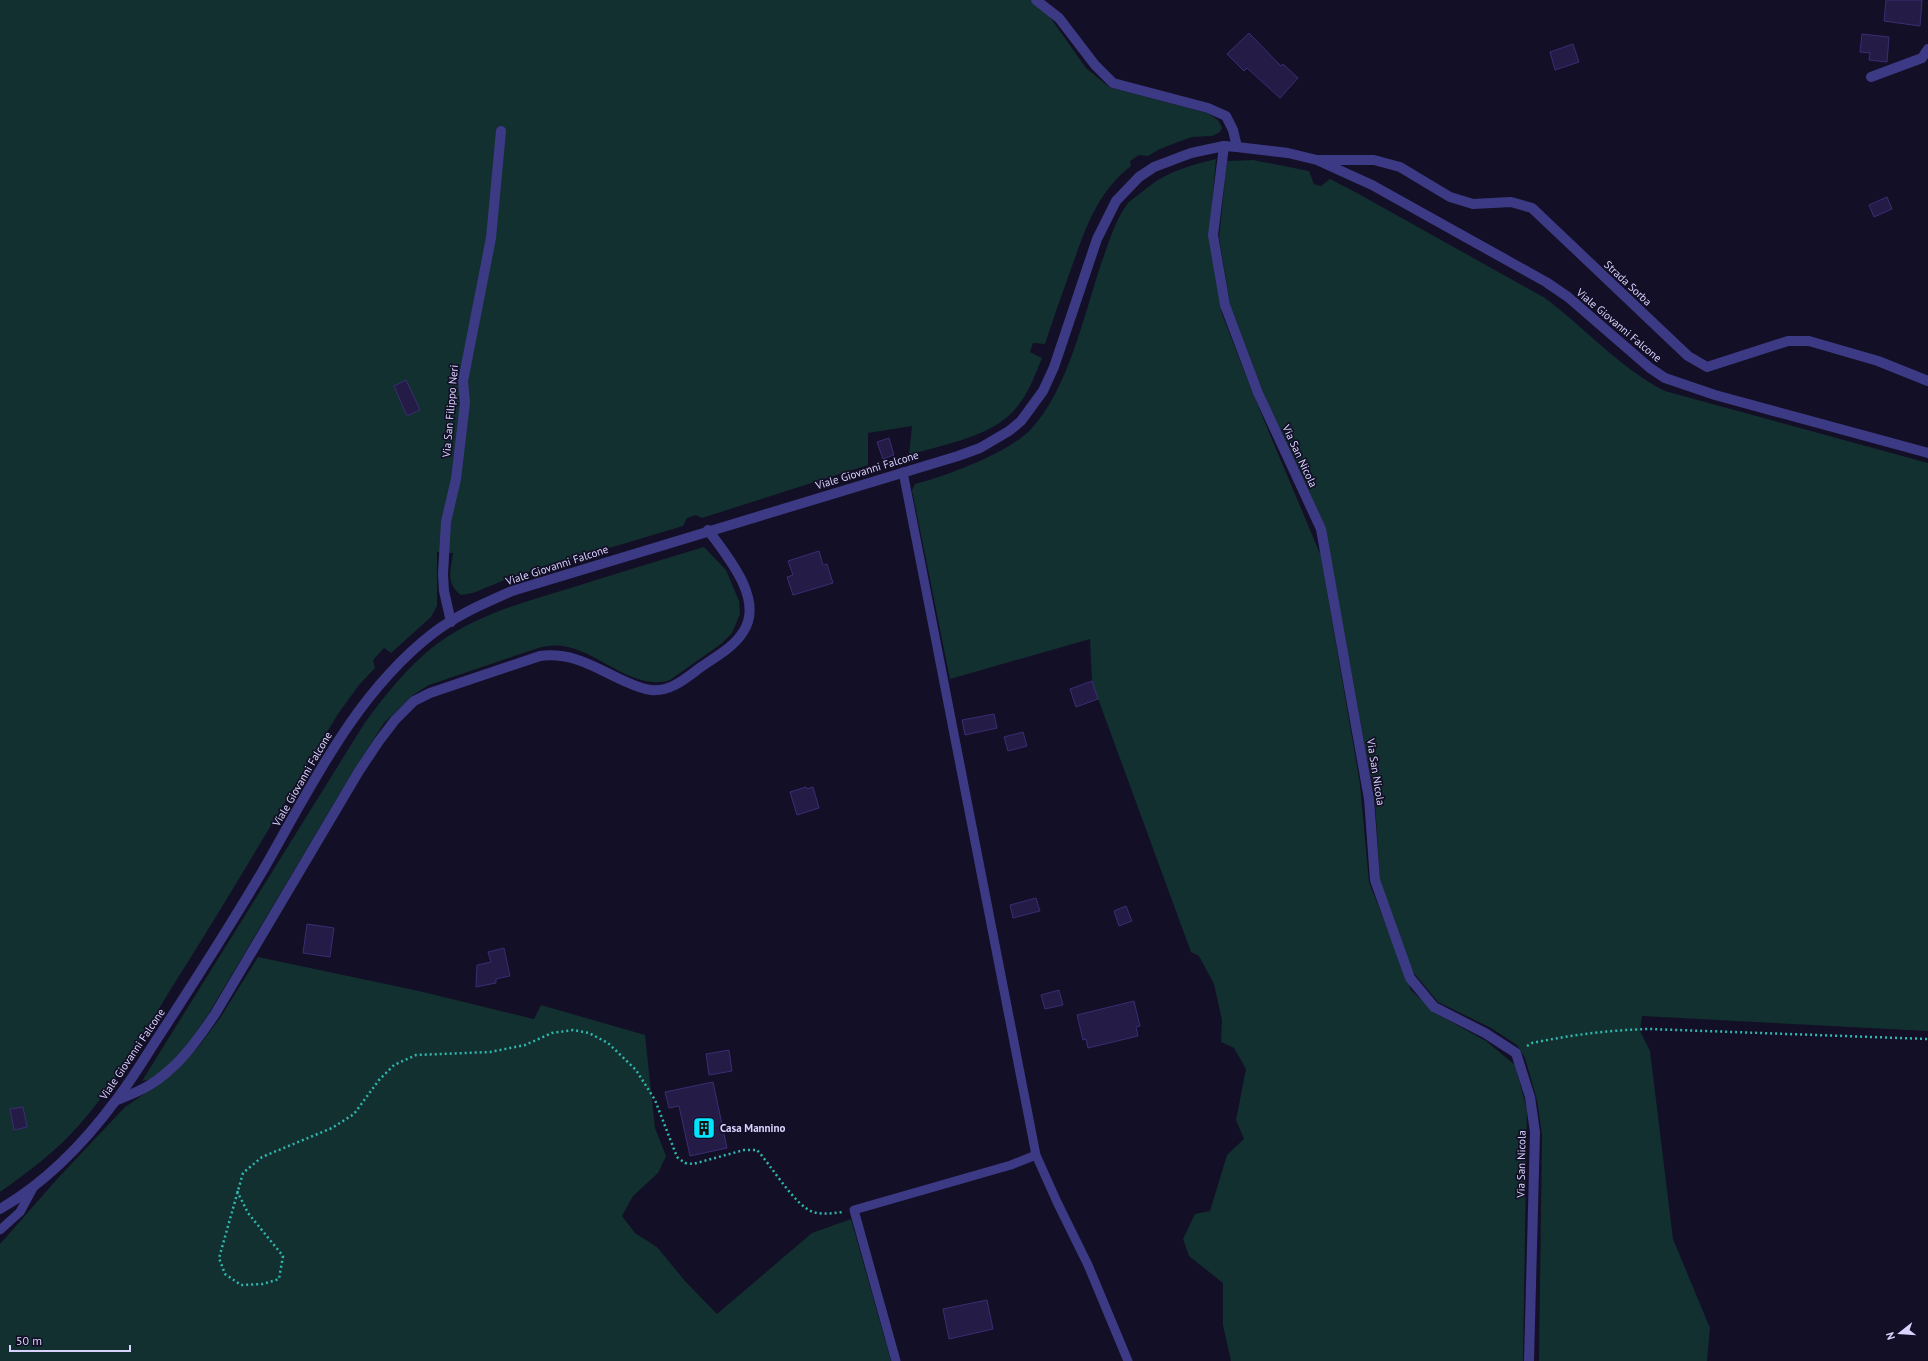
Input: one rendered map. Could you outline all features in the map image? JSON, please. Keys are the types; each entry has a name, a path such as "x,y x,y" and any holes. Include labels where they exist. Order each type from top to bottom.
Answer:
{"street":[{"path":"1036,0 1059,18 1095,65 1113,84 1208,108 1226,116 1233,130 1237,147"},
{"path":"1871,78 1922,58 1928,49"},
{"name":"Via San Filippo Neri","path":"451,622 444,591 446,522 456,479 465,403 463,381 491,238 501,132"},
{"name":"Viale Giovanni Falcone","path":"0,1209 35,1184 90,1133 117,1100 233,921 352,719 389,672 434,632 482,604 512,591 980,448 1002,436 1021,421 1043,391 1054,367 1096,239 1116,201 1139,176 1154,167 1191,153 1224,146 1288,153 1317,160 1372,185 1546,282 1568,297 1650,368 1665,378 1715,395 1928,453"},
{"name":"Via San Nicola","path":"1224,146 1213,235 1225,305 1258,393 1321,530 1369,799 1375,880 1410,978 1434,1007 1485,1033 1516,1053 1530,1097 1535,1132 1529,1361"},
{"name":"Strada Sorba","path":"1317,160 1374,160 1400,167 1450,197 1473,204 1511,202 1532,208 1688,356 1707,367 1788,342 1809,341 1878,361 1928,381"},
{"path":"117,1100 147,1087 172,1069 193,1045 215,1014 359,771 395,720 414,701 430,692 540,656 556,654 574,658 640,688 660,690 673,687 730,646 743,634 749,622 750,608 748,596 734,566 708,530"}],"lane":[{"path":"903,472 1036,1155 1088,1265 1128,1361"},
{"path":"896,1361 854,1210 1011,1165 1036,1155"},
{"path":"0,1230 20,1212 35,1184"}],"path":[{"path":"1516,1053 1532,1043 1569,1035 1649,1029 1928,1039"},
{"path":"237,1191 248,1213 283,1256 278,1279 263,1284 241,1285 225,1274 219,1258 237,1191 242,1173 262,1157 332,1128 354,1114 378,1080 394,1065 416,1055 490,1052 524,1045 552,1033 573,1030 588,1033 608,1044 636,1070 655,1100 677,1157 685,1163 693,1164 744,1150 757,1150 767,1160 798,1202 811,1211 827,1214 854,1210"}],"green space":[{"path":"0,0 1030,0 1050,17 1086,68 1109,87 1207,113 1218,120 1222,128 1220,132 1212,136 1192,137 1160,149 1148,156 1139,155 1130,161 1131,166 1119,176 1109,188 1087,226 1045,344 1033,343 1030,352 1042,358 1032,382 1019,405 1013,412 996,425 960,441 909,455 912,426 868,433 868,465 702,518 696,515 687,518 683,526 512,577 473,593 461,595 453,586 450,571 453,553 437,552 437,606 431,617 391,653 384,648 373,660 375,668 359,685 338,714 225,903 110,1086 71,1134 32,1169 0,1192"},
{"path":"1216,159 1209,238 1222,314 1253,394 1321,556 1360,784 1369,882 1411,990 1435,1013 1486,1041 1515,1065 1527,1110 1523,1361 1231,1361 1223,1325 1223,1283 1189,1256 1183,1239 1195,1214 1210,1211 1227,1155 1244,1139 1236,1120 1246,1069 1234,1048 1221,1042 1222,1020 1214,984 1199,956 1191,952 1100,704 1092,681 1090,639 950,679 912,490 915,484 978,462 1009,446 1032,428 1045,412 1056,393 1065,372 1074,350 1109,241 1123,210 1133,199 1168,174 1186,167"},
{"path":"1253,160 1309,171 1314,184 1321,186 1330,179 1545,298 1618,360 1649,382 1665,391 1928,463 1928,1031 1642,1016 1640,1031 1650,1051 1673,1239 1710,1328 1707,1361 1539,1361 1542,1135 1537,1100 1525,1058 1517,1045 1491,1028 1438,1002 1413,972 1380,881 1375,802 1325,527 1263,392 1230,304 1219,237 1227,161"},
{"path":"704,547 726,570 739,601 740,614 732,633 721,644 670,680 656,682 643,680 629,676 575,649 562,646 547,646 429,685 413,695 384,723 352,773 209,1013 196,1032 180,1054 161,1073 151,1079 142,1081 364,724 403,675 414,664 450,635 480,619 526,602"},
{"path":"258,957 419,991 534,1019 541,1005 645,1035 655,1128 666,1156 658,1173 633,1196 622,1216 635,1233 657,1247 685,1281 717,1314 812,1233 851,1219 891,1361 0,1361 0,1244 58,1178 125,1107 173,1074 199,1046 220,1018"}],"building":[{"path":"1886,0 1922,0 1920,26 1884,21"},
{"path":"1249,33 1281,66 1283,64 1298,78 1280,98 1247,68 1244,71 1227,54"},
{"path":"1862,34 1889,37 1887,62 1869,60 1870,53 1860,52"},
{"path":"1573,44 1579,62 1555,70 1550,52"},
{"path":"1887,197 1892,209 1874,217 1869,205"},
{"path":"406,380 420,410 407,416 394,386"},
{"path":"889,438 894,455 883,459 877,442"},
{"path":"819,551 823,565 827,564 833,583 793,595 787,577 793,575 788,561"},
{"path":"1092,681 1098,699 1076,707 1070,689"},
{"path":"994,714 997,728 965,735 962,720"},
{"path":"1023,732 1027,746 1008,751 1004,737"},
{"path":"806,787 807,789 813,787 819,808 797,815 790,792"},
{"path":"1036,898 1040,911 1013,918 1010,905"},
{"path":"1126,906 1132,921 1119,926 1114,911"},
{"path":"307,924 334,928 330,957 303,953"},
{"path":"504,948 510,976 496,979 496,983 476,987 477,965 491,962 488,952"},
{"path":"1059,990 1063,1005 1045,1009 1041,995"},
{"path":"1134,1001 1140,1026 1136,1027 1138,1036 1088,1048 1086,1039 1083,1040 1077,1015"},
{"path":"729,1050 732,1071 709,1075 706,1054"},
{"name":"Casa Mannino","path":"713,1082 727,1148 690,1156 679,1106 669,1108 665,1092"},
{"path":"23,1107 27,1127 14,1130 10,1109"},
{"path":"987,1300 993,1329 949,1339 943,1309"}],"place":[{"name":"Casa Mannino","path":"704,1128"}]}
